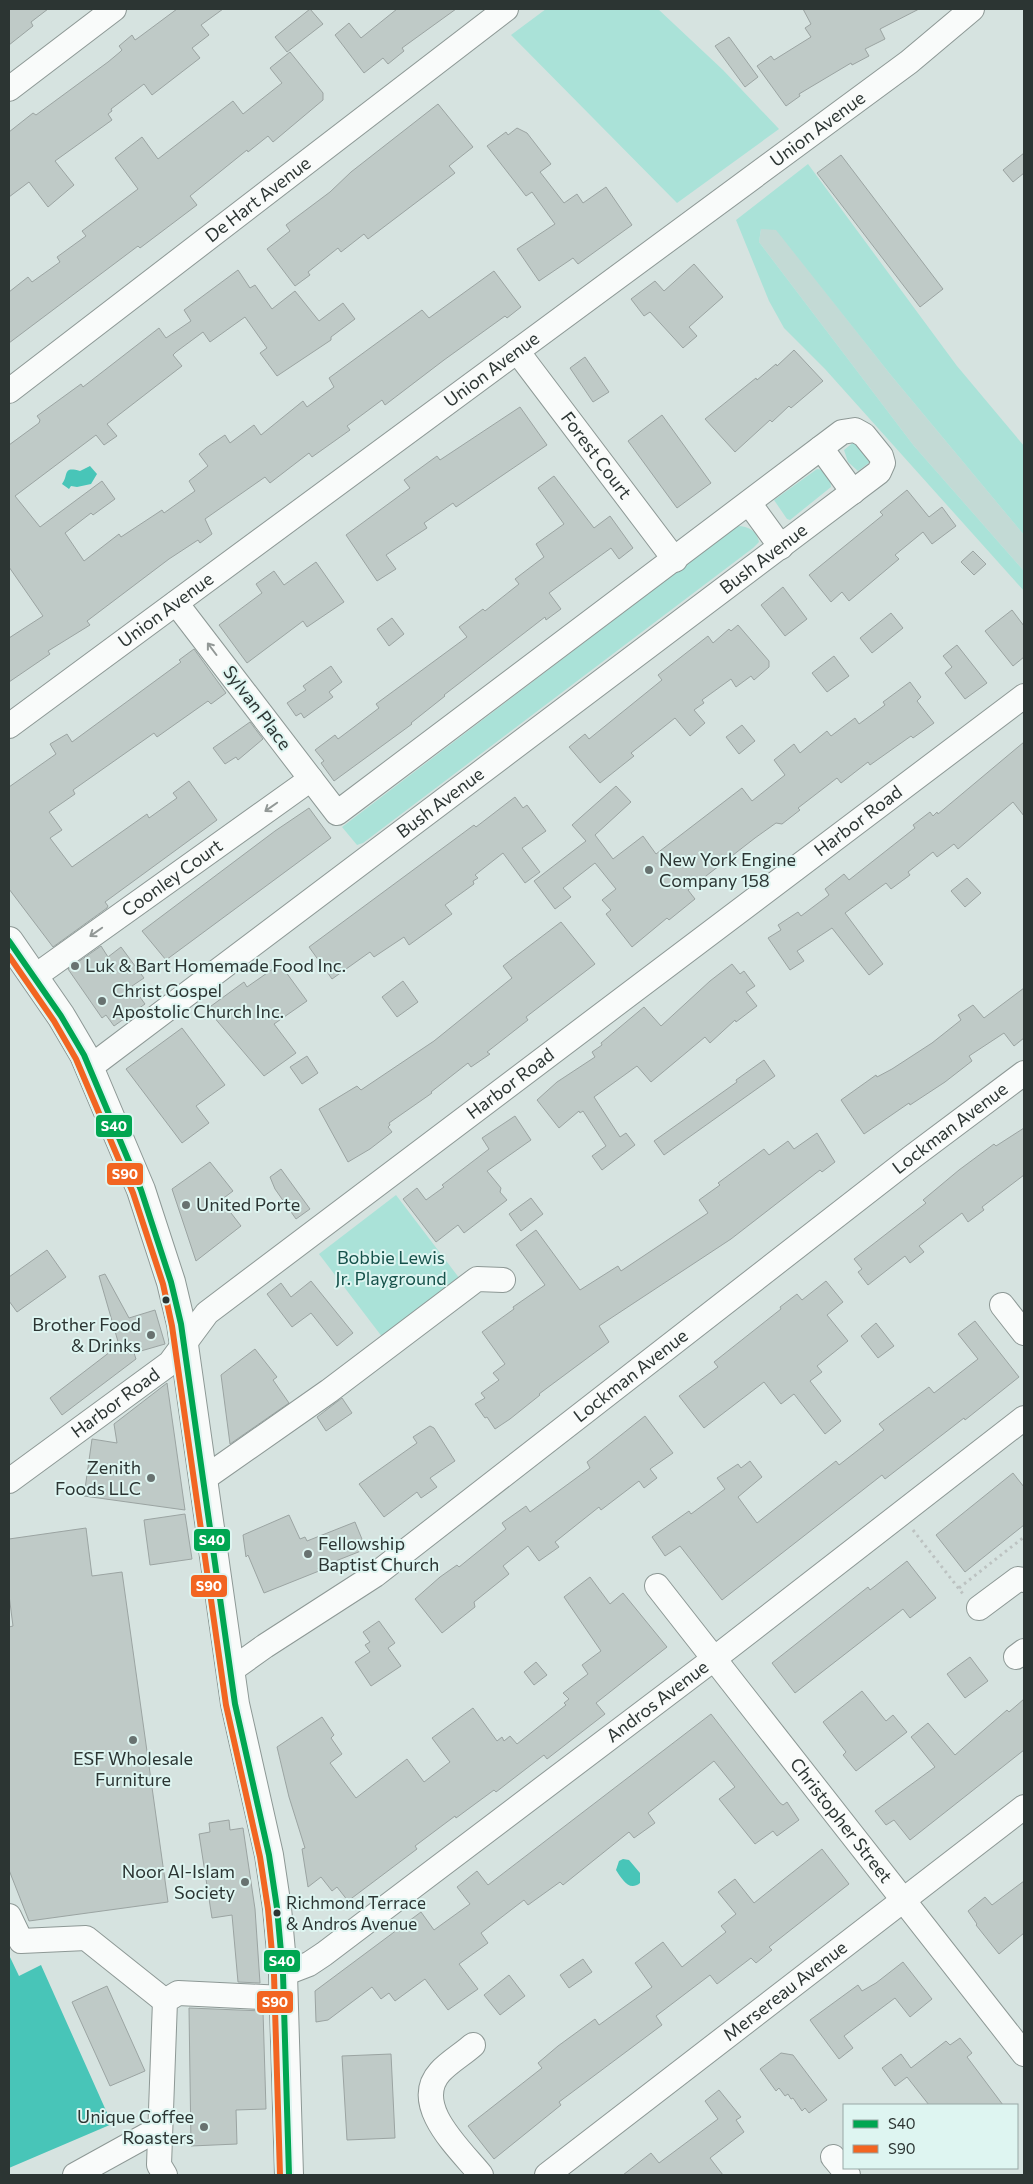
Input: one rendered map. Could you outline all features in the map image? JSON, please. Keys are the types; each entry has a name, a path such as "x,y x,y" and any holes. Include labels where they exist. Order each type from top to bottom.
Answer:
{"main road":[{"path":"9,941 69,1028 89,1068 141,1190 171,1282 185,1342 202,1480 235,1704 274,1880 281,1942 289,2175"}],"street":[{"path":"9,89 114,9"},
{"name":"De Hart Avenue","path":"9,391 506,9"},
{"name":"Union Avenue","path":"9,726 909,62 972,9"},
{"name":"Forest Court","path":"517,351 675,560"},
{"name":"Bush Avenue","path":"89,1068 879,472 883,464 877,449 864,435 855,430 842,432 675,560 337,813"},
{"path":"822,448 853,492"},
{"path":"749,503 781,547"},
{"name":"Sylvan Place","path":"176,602 337,813"},
{"name":"Harbor Road","path":"9,1481 170,1363 207,1314 1024,696"},
{"name":"Coonley Court","path":"34,977 311,779"},
{"name":"Lockman Avenue","path":"230,1671 264,1646 375,1575 1024,1073"},
{"path":"202,1480 329,1391 477,1279 503,1280"},
{"path":"1002,1305 1024,1334"},
{"name":"Andros Avenue","path":"283,1986 309,1964 715,1658 1024,1418"},
{"path":"974,1604 1018,1579 1024,1580"},
{"name":"Christopher Street","path":"657,1586 1024,2054"},
{"name":"Mersereau Avenue","path":"547,2175 1024,1806"},
{"path":"9,1916 21,1941 86,1938 165,2001"},
{"path":"165,2001 178,1993 283,1986"},
{"path":"165,2001 159,2164 165,2175"},
{"path":"473,2045 439,2073 432,2086 431,2105 436,2119 481,2175"},
{"path":"75,2175 160,2128"},
{"path":"833,2157 848,2175"}],"path":[{"path":"913,1530 974,1604"},
{"path":"959,1588 1024,1537"}],"shaded area":[{"path":"761,229 776,229 890,374 1024,535 1024,571 914,446 759,242"}],"green space":[{"path":"546,9 658,9 723,70 779,129 677,203 511,35"},
{"path":"808,164 957,366 1024,446 1024,535 890,374 776,230 761,229 759,242 914,446 1024,571 1024,591 825,369 784,328 769,301 736,220"},
{"path":"855,441 861,443 870,462 858,471 848,462 844,450"},
{"path":"817,469 820,469 827,475 831,487 790,520 787,519 774,500"},
{"path":"737,526 752,530 759,542 363,843 357,845 342,827"},
{"name":"Bobbie Lewis Jr. Playground","path":"396,1195 463,1283 386,1342 319,1254"}],"water":[{"path":"90,466 97,474 91,484 77,487 71,486 69,489 62,484 68,471 80,471"},
{"path":"623,1859 629,1860 640,1873 640,1883 632,1886 629,1885 616,1870 619,1861"},
{"path":"9,1955 19,1976 41,1965 112,2124 9,2168"}],"building":[{"path":"9,9 48,9 31,22 33,26 9,45"},
{"path":"177,9 223,9 201,25 209,35 192,48 200,58 152,95 144,84 111,109 112,111 108,114 112,120 55,161 74,185 48,207 29,182 9,197 9,132 33,113 36,115 108,62 122,50 119,46 132,35 135,40"},
{"path":"310,9 323,24 287,52 275,37"},
{"path":"397,9 456,9 402,48 404,51 388,64 383,58 364,73 335,35 349,23 361,38"},
{"path":"803,9 919,9 880,29 885,39 865,49 869,56 852,65 851,63 799,94 800,96 786,106 757,66 771,56 774,60 811,37 805,28 811,24"},
{"path":"729,37 758,77 745,87 715,46"},
{"path":"290,52 323,93 323,100 273,142 268,136 248,152 247,150 190,196 197,205 140,248 138,246 9,343 9,292 28,277 32,282 60,262 57,257 86,236 82,231 138,189 115,158 142,137 158,159 233,101 243,114 282,83 270,68"},
{"path":"438,104 473,147 449,166 455,173 368,239 364,234 341,252 338,248 308,272 310,275 295,286 267,249 290,231 286,225 330,192 351,172"},
{"path":"517,128 527,133 551,164 540,172 564,203 577,194 583,203 606,187 632,225 578,264 573,258 539,281 517,249 555,224 532,192 526,196 487,146 506,132 508,135"},
{"path":"1024,153 1024,173 1013,182 1003,170"},
{"path":"841,155 943,289 920,307 817,173"},
{"path":"694,264 723,297 689,327 697,336 683,348 650,312 644,316 631,299 655,281 664,291"},
{"path":"238,270 250,288 255,285 272,309 295,291 319,321 343,303 355,319 331,337 331,340 277,376 260,353 267,348 245,317 210,342 203,332 173,355 182,366 107,424 117,436 104,445 96,435 15,496 40,527 102,481 115,499 93,515 91,513 65,533 84,561 119,534 121,537 162,510 164,513 195,491 189,481 208,466 199,454 206,448 225,435 230,443 254,425 261,435 303,401 307,407 334,387 329,378 422,310 429,318 494,271 521,307 507,318 505,316 385,405 382,400 347,426 350,430 312,457 309,453 270,483 265,477 205,519 212,534 200,543 198,540 169,559 87,621 90,625 48,651 50,654 9,682 9,638 43,616 9,567 9,445 39,423 40,420 37,416 81,384 83,387 159,328 166,338 191,321 184,310"},
{"path":"794,350 823,381 791,408 789,406 772,422 770,420 735,452 705,419 756,378 757,380 776,364 777,366"},
{"path":"585,357 609,392 593,402 570,368"},
{"path":"520,407 547,445 456,507 453,503 424,523 427,528 386,555 396,569 377,581 346,535 410,488 404,480 437,456 440,460"},
{"path":"662,415 711,483 677,508 628,441"},
{"path":"554,476 594,528 610,516 633,548 619,559 611,548 549,593 561,609 546,620 545,617 444,695 412,724 334,781 321,763 324,761 315,750 335,735 338,739 379,708 376,704 467,637 459,627 483,609 485,611 519,584 515,579 544,557 536,544 564,524 538,488"},
{"path":"907,490 929,517 942,507 956,526 932,544 923,532 895,555 899,559 849,601 842,592 831,602 809,575 883,515 880,512"},
{"path":"973,551 986,564 974,575 961,562"},
{"path":"316,562 344,602 307,627 303,621 247,663 219,625 262,593 256,584 274,571 284,585"},
{"path":"783,587 807,619 785,636 761,605"},
{"path":"1012,610 1024,626 1024,657 1013,666 985,631"},
{"path":"891,613 903,628 872,653 860,638"},
{"path":"392,618 404,634 389,646 377,629"},
{"path":"738,625 769,661 769,667 754,680 751,676 736,687 731,679 702,700 704,703 694,710 705,723 690,736 675,718 631,753 634,756 600,783 569,747 585,734 589,739 662,680 658,675 708,636 713,643 729,629 731,631"},
{"path":"957,645 987,683 965,699 945,673 952,667 943,656"},
{"path":"194,649 226,693 211,704 208,701 157,737 154,733 73,790 75,794 49,812 62,830 50,838 72,867 147,814 149,818 177,798 173,793 189,781 217,820 105,902 108,906 107,908 53,947 9,889 9,787 56,754 50,744 67,734 72,742 181,662 179,660"},
{"path":"834,656 849,676 827,692 812,673"},
{"path":"331,666 342,682 329,692 333,697 304,718 301,713 296,716 287,703 306,690 303,686"},
{"path":"910,682 921,697 917,701 934,723 913,738 911,736 870,765 868,762 841,783 837,778 798,808 800,810 782,824 776,823 755,838 688,890 695,899 669,920 667,918 632,947 606,914 611,910 602,900 616,889 595,863 563,888 571,897 555,909 534,881 586,841 572,825 616,786 631,802 595,835 613,859 643,836 656,854 742,788 752,801 785,775 774,760 794,744 800,753 827,731 831,736 855,718 859,724 885,705 883,702"},
{"path":"250,722 263,739 238,760 236,757 225,764 213,748"},
{"path":"742,725 755,741 739,754 726,737"},
{"path":"1024,742 1024,816 1013,802 958,849 954,844 937,857 933,852 908,872 910,875 891,889 886,883 845,913 883,964 869,975 832,928 797,951 804,961 790,970 768,938 781,930 778,925 798,912 801,916 829,895 825,889 844,874 849,880 915,828 913,825 930,812 933,816 937,812 938,814"},
{"path":"515,797 523,808 527,805 546,831 522,848 540,872 525,883 503,853 475,875 478,878 473,881 474,884 445,905 452,914 409,945 404,937 374,957 370,952 332,979 309,947"},
{"path":"309,808 331,838 166,960 142,931 275,831"},
{"path":"967,878 981,893 965,907 951,891"},
{"path":"561,922 595,964 526,1017 528,1020 487,1052 490,1054 471,1067 468,1063 432,1093 389,1123 388,1127 392,1132 370,1149 348,1162 319,1109 357,1086 361,1090 434,1041 512,978 503,966"},
{"path":"101,946 108,957 121,947 144,978 132,986 145,1004 114,1026 106,1015 102,1018 68,969"},
{"path":"280,964 307,1001 274,1024 296,1053 264,1076 207,1009 244,982 247,987"},
{"path":"732,964 740,974 744,971 755,986 746,992 757,1006 736,1022 735,1020 710,1043 705,1037 651,1082 637,1066 594,1097 620,1137 626,1133 635,1145 602,1170 592,1156 606,1146 583,1111 580,1113 579,1111 559,1128 537,1100 557,1082 595,1057 592,1052 644,1007 661,1026 710,981"},
{"path":"403,981 418,1002 397,1017 382,997"},
{"path":"1024,988 1024,1038 1014,1046 1004,1033 969,1056 972,1061 945,1082 910,1105 909,1103 864,1134 841,1100 876,1075 877,1077 892,1069 932,1043 961,1020 958,1015 973,1005 984,1018"},
{"path":"182,1028 225,1085 196,1106 209,1123 182,1143 126,1069"},
{"path":"307,1056 318,1073 302,1084 290,1067"},
{"path":"764,1060 775,1076 664,1155 654,1141 737,1082 736,1080"},
{"path":"515,1116 531,1140 487,1171 501,1188 500,1192 507,1200 464,1233 458,1225 436,1242 403,1199 417,1188 426,1200 444,1187 442,1185 489,1149 482,1138"},
{"path":"1024,1128 1024,1175 982,1207 984,1210 968,1222 962,1213 919,1246 924,1252 910,1263 905,1256 868,1285 858,1272 862,1269 854,1259 926,1203 923,1200 959,1170 994,1144 996,1146"},
{"path":"817,1133 835,1162 822,1172 820,1170 731,1239 599,1326 609,1342 539,1394 510,1419 495,1429 487,1417 485,1418 475,1404 485,1398 481,1393 499,1380 493,1373 505,1364 482,1332 514,1309 513,1307 545,1285 516,1245 536,1230 580,1290 618,1266 621,1271 708,1213 699,1200 720,1185 718,1183 764,1149 769,1155 788,1141 794,1149"},
{"path":"210,1162 233,1191 221,1200 241,1226 196,1261 172,1189"},
{"path":"281,1169 310,1209 296,1219 275,1189 270,1177"},
{"path":"531,1198 543,1214 521,1231 509,1214"},
{"path":"47,1250 66,1277 17,1312 9,1301 9,1277"},
{"path":"105,1274 129,1318 155,1310 165,1344 134,1353 136,1359 62,1415 50,1398 119,1345 99,1276"},
{"path":"311,1281 353,1333 337,1346 311,1313 292,1327 267,1294 281,1283 291,1297"},
{"path":"826,1281 843,1302 827,1315 848,1341 817,1366 822,1372 810,1381 841,1421 825,1434 794,1394 781,1404 764,1382 704,1428 679,1396 718,1367 714,1362 781,1309 780,1307 797,1294 802,1300"},
{"path":"975,1321 1019,1377 965,1420 964,1418 885,1479 882,1475 722,1600 680,1546 665,1556 652,1537 689,1511 691,1514 725,1489 717,1478 738,1464 741,1468 750,1461 762,1477 738,1497 757,1523 836,1461 839,1465 884,1430 879,1424 929,1387 934,1393 978,1359 958,1334"},
{"path":"876,1323 894,1346 878,1358 861,1336"},
{"path":"255,1349 277,1377 273,1380 289,1403 230,1444 221,1375"},
{"path":"167,1383 185,1510 84,1496 92,1439 117,1443 114,1424"},
{"path":"342,1398 352,1413 326,1431 317,1417"},
{"path":"645,1416 673,1453 650,1469 657,1478 644,1488 639,1481 601,1510 599,1507 555,1542 559,1547 539,1561 528,1546 503,1566 509,1574 474,1602 475,1607 442,1633 415,1599 440,1577 457,1565 459,1567 506,1529 502,1523 526,1506 530,1512 590,1468 587,1462"},
{"path":"430,1426 434,1428 455,1461 430,1478 437,1487 421,1498 417,1492 384,1517 359,1484 417,1443 413,1437"},
{"path":"1013,1473 1024,1487 1024,1525 965,1572 936,1535"},
{"path":"185,1514 192,1559 150,1565 144,1520"},
{"name":"Fellowship Baptist Church","path":"289,1515 300,1539 305,1537 307,1541 355,1522 366,1549 318,1568 319,1571 264,1593 248,1555 246,1557 243,1535"},
{"path":"86,1528 92,1576 122,1572 168,1902 29,1921 9,1870 9,1627 13,1626 9,1595 9,1539"},
{"path":"907,1561 936,1598 910,1618 903,1609 795,1693 772,1663 868,1587 870,1590"},
{"path":"590,1577 610,1604 623,1593 667,1647 596,1703 605,1714 547,1759 544,1755 496,1792 494,1790 456,1818 455,1816 415,1846 417,1849 348,1901 337,1887 332,1891 321,1877 308,1887 302,1849 305,1848 289,1797 277,1747 322,1717 334,1735 331,1738 342,1754 330,1763 356,1798 407,1759 424,1782 450,1762 432,1738 473,1708 497,1741 502,1737 504,1741 510,1736 517,1744 566,1705 564,1703 569,1699 563,1693 588,1674 582,1665 601,1651 564,1597"},
{"path":"379,1621 395,1643 388,1648 401,1666 371,1686 355,1662 370,1652 365,1645 370,1642 363,1632"},
{"path":"970,1657 988,1681 965,1698 947,1674"},
{"path":"536,1662 547,1675 534,1685 524,1672"},
{"path":"862,1691 886,1721 893,1715 907,1732 856,1771 843,1755 846,1752 823,1722"},
{"path":"1024,1699 1024,1750 910,1840 894,1820 886,1825 875,1811 935,1767 911,1737 928,1723 955,1755 1007,1710 1009,1712"},
{"path":"711,1714 780,1803 783,1805 787,1802 799,1820 777,1836 773,1831 755,1844 719,1799 735,1787 714,1761 648,1813 655,1823 634,1838 629,1832 563,1885 560,1882 528,1905 524,1900 481,1933 488,1943 459,1964 478,1989 448,2010 425,1979 395,2001 389,1993 381,1999 372,1987 328,2020 316,2022 315,1991 421,1912 434,1930 470,1904 457,1887 477,1871 488,1885"},
{"path":"229,1820 230,1830 243,1828 255,1909 260,1983 238,1982 232,1915 212,1918 199,1834 210,1832 209,1823"},
{"path":"822,1849 849,1884 769,1947 772,1950 756,1963 751,1958 717,1984 710,1975 656,2016 662,2025 559,2102 561,2105 494,2159 468,2126 542,2068 538,2063 558,2046 595,2019 599,2025 652,1987 635,1963 663,1942 682,1967 726,1932 721,1926 736,1914 718,1892 735,1879 754,1903"},
{"path":"1024,1881 1024,1933 999,1954 976,1925 968,1911 985,1897 992,1905"},
{"path":"583,1959 592,1972 569,1988 560,1975"},
{"path":"903,1962 932,1999 910,2017 895,1998 844,2036 853,2048 839,2059 810,2020 858,1985 862,1991 876,1983"},
{"path":"509,1975 525,1996 500,2015 484,1995"},
{"path":"107,1986 145,2071 110,2086 72,2002"},
{"path":"189,2008 263,2011 266,2109 236,2110 237,2144 191,2146"},
{"path":"960,2038 972,2053 967,2057 1002,2104 928,2104 907,2077 895,2086 882,2068 901,2054 911,2068 946,2041 950,2045"},
{"path":"781,2053 793,2055 827,2100 809,2113 805,2108 802,2111 793,2098 791,2099 788,2094 785,2096 779,2088 776,2091 760,2069"},
{"path":"391,2054 395,2138 347,2140 342,2056"},
{"path":"719,2090 741,2117 736,2120 744,2132 710,2158 723,2175 623,2175 651,2153 659,2163 718,2119 705,2101"}],"transit line":[{"name":"S40","path":"9,941 61,1016 84,1055 141,1190 171,1282 181,1324 235,1704 269,1855 277,1908 283,1974 289,2175"},
{"name":"S90","path":"9,956 54,1021 76,1059 133,1193 163,1284 172,1326 226,1705 260,1857 268,1909 274,1975 280,2175"}],"place":[{"name":"New York Engine Company 158","path":"649,870"},
{"name":"Luk & Bart Homemade Food Inc.","path":"75,966"},
{"name":"Christ Gospel Apostolic Church Inc.","path":"102,1001"},
{"name":"United Porte","path":"186,1205"},
{"name":"Brother Food & Drinks","path":"151,1335"},
{"name":"Zenith Foods LLC","path":"151,1478"},
{"name":"Fellowship Baptist Church","path":"308,1554"},
{"name":"ESF Wholesale Furniture","path":"133,1740"},
{"name":"Noor Al-Islam Society","path":"245,1882"},
{"name":"Richmond Terrace & Andros Avenue","path":"277,1913"},
{"name":"Unique Coffee Roasters","path":"204,2127"}]}
